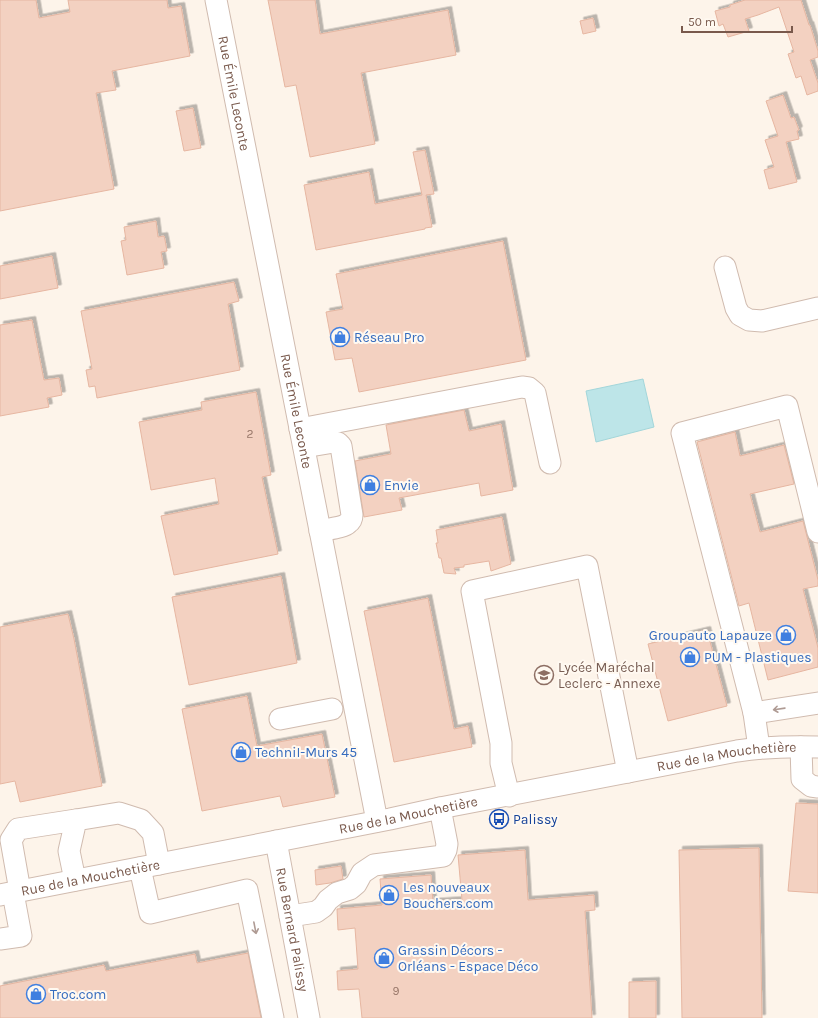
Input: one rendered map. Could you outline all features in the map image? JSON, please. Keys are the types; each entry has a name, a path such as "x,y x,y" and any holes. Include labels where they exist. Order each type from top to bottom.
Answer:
{"street":[{"name":"Rue Émile Leconte","path":"216,0 377,821"},
{"path":"725,267 736,308 740,315 749,320 762,321 818,308"},
{"path":"302,438 522,387 529,388 535,393 550,462"},
{"path":"758,748 754,713 682,433 787,406 818,532"},
{"path":"302,438 334,442 341,446 352,515 351,520 344,526 320,531"},
{"path":"509,796 502,763 501,743 472,591 587,566 628,772"},
{"path":"754,713 818,703"},
{"path":"280,718 332,708"},
{"path":"809,747 802,779 811,786 818,787"},
{"name":"Rue de la Mouchetière","path":"11,893 737,751 758,748 809,747"},
{"path":"290,916 316,912 337,893 350,889 356,884 362,873 374,866 444,856 447,844 440,808"},
{"path":"0,939 21,936 11,893 11,840 18,829 119,813 141,820 153,833 150,866 150,913 247,890 273,1018"},
{"path":"75,880 69,851 76,820"},
{"name":"Rue Bernard Palissy","path":"276,841 309,1018"}],"water":[{"path":"643,379 654,427 596,442 586,391"}],"building":[{"path":"0,0 36,0 39,18 70,12 68,0 167,0 168,8 181,6 190,56 112,71 116,90 96,93 114,189 0,211"},
{"path":"268,0 315,0 320,34 448,10 456,55 361,73 375,144 310,157 296,85 285,87"},
{"path":"745,0 801,0 818,51 818,57 810,60 818,83 818,91 807,95 801,76 796,78 788,54 794,52 779,7 745,19 749,31 728,37 723,24 719,26 715,11 730,7 730,5"},
{"path":"593,18 596,31 583,34 580,21"},
{"path":"783,95 791,118 794,117 799,130 797,131 799,139 786,142 797,182 769,189 764,170 774,167 765,140 778,136 766,101"},
{"path":"193,108 201,148 184,151 176,111"},
{"path":"425,150 434,194 426,195 432,227 316,250 304,185 369,172 375,204 422,195 413,152"},
{"path":"156,221 158,237 164,236 167,251 161,252 164,268 127,275 121,241 126,240 124,227"},
{"path":"503,241 526,360 359,392 352,358 335,360 326,312 343,309 336,274"},
{"path":"52,256 58,288 0,299 0,266"},
{"path":"234,282 239,301 228,304 240,370 97,398 95,386 89,387 86,370 92,369 81,311"},
{"path":"32,320 44,380 59,378 62,395 47,398 49,407 0,416 0,325"},
{"path":"256,392 271,475 262,477 278,554 174,575 161,516 219,504 215,478 151,490 139,422 202,410 201,402"},
{"path":"464,410 469,431 501,424 513,490 481,496 479,483 399,498 402,510 364,517 355,461 391,454 386,425"},
{"path":"735,432 740,456 784,445 794,484 750,494 760,532 803,521 818,580 818,586 803,589 818,648 818,667 768,680 749,603 739,606 697,442"},
{"path":"502,517 511,564 491,571 489,561 454,568 456,574 444,573 436,543 438,543 436,530"},
{"path":"281,576 297,663 189,685 172,597"},
{"path":"428,598 454,729 468,726 472,747 394,762 364,611"},
{"path":"68,614 102,786 20,802 15,781 0,784 0,627"},
{"path":"707,630 727,706 668,721 648,644"},
{"path":"247,696 257,746 322,734 335,797 283,807 280,796 202,811 182,709"},
{"path":"796,803 818,804 818,893 788,891"},
{"path":"759,848 762,1018 682,1018 679,850"},
{"path":"525,850 528,900 594,895 595,910 585,911 592,1018 362,1018 359,989 338,990 337,971 358,969 355,928 338,930 337,909 382,905 380,879 431,875 433,902 462,900 458,855"},
{"path":"341,866 343,879 316,885 315,870"},
{"path":"248,953 261,1018 0,1018 0,986 104,965 106,971 195,954 197,963"},
{"path":"656,981 656,1018 629,1018 629,982"}],"place":[{"name":"Réseau Pro","path":"340,337"},
{"name":"Envie","path":"370,485"},
{"name":"Groupauto Lapauze","path":"786,635"},
{"name":"PUM - Plastiques","path":"690,657"},
{"name":"Lycée Maréchal Leclerc - Annexe","path":"544,675"},
{"name":"TechniI-Murs 45","path":"241,752"},
{"name":"Palissy","path":"499,819"},
{"name":"Les nouveaux Bouchers.com","path":"389,895"},
{"name":"Grassin Décors - Orléans - Espace Déco","path":"384,958"},
{"name":"Troc.com","path":"36,994"}]}
